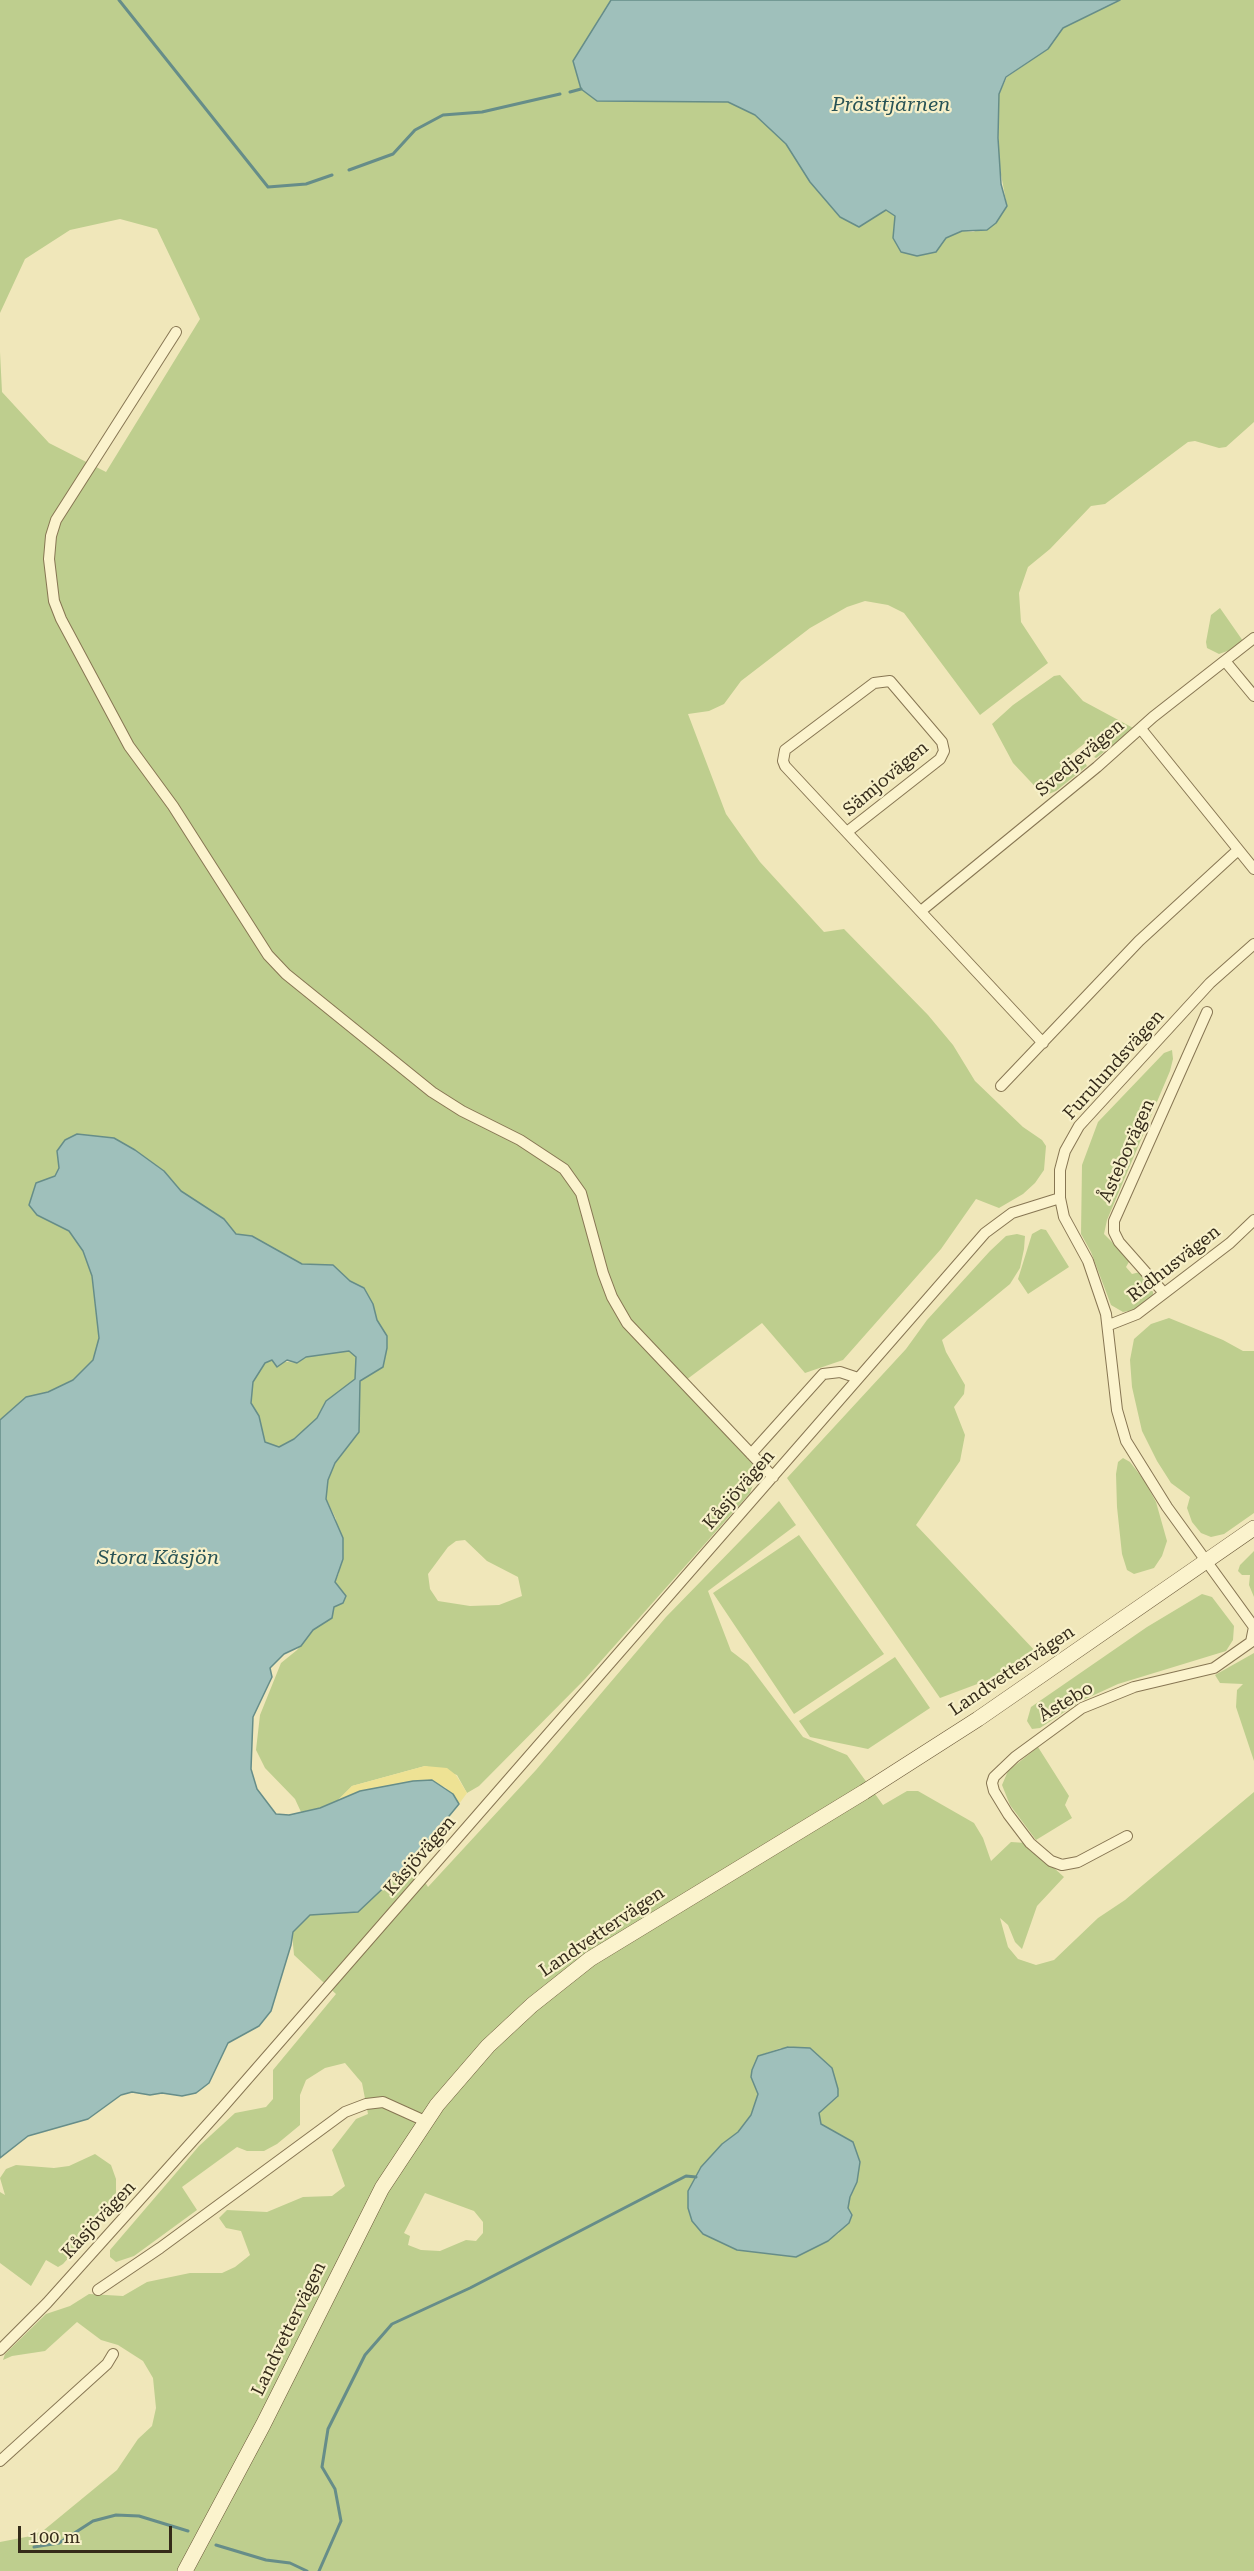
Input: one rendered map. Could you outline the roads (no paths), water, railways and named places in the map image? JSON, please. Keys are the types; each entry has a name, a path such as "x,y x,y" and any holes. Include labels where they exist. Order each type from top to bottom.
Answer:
{"street":[{"path":"176,332 56,520 51,536 49,559 54,601 61,619 129,746 173,807 268,955 286,974 432,1092 462,1111 520,1140 564,1169 581,1193 603,1273 612,1297 627,1323 773,1477"},
{"path":"1140,729 1254,638"},
{"path":"1226,661 1254,696"},
{"name":"Sämjovägen","path":"848,832 940,759 944,751 942,742 890,681 874,683 783,753 785,766 1043,1043"},
{"name":"Svedjevägen","path":"921,911 1140,729 1254,869"},
{"path":"1001,1086 1139,941 1238,850"},
{"name":"Furulundsvägen","path":"1207,1561 1167,1507 1126,1441 1117,1410 1109,1325 1097,1284 1064,1216 1060,1198 1060,1170 1065,1151 1079,1126 1210,983 1254,944"},
{"name":"Åstebovägen","path":"1164,1293 1119,1242 1114,1232 1114,1221 1207,1012"},
{"name":"Kåsjövägen","path":"0,2350 47,2303 223,2107 985,1233 1012,1213 1060,1198"},
{"name":"Ridhusvägen","path":"1109,1325 1128,1320 1230,1243 1254,1220"},
{"name":"Kåsjövägen","path":"751,1454 823,1374 840,1372 858,1378"},
{"name":"Landvettervägen","path":"185,2571 253,2445 382,2188 425,2121 488,2046 539,1999 590,1959 953,1734 1254,1528"},
{"name":"Åstebo","path":"1127,1836 1078,1862 1057,1864 1030,1843 1000,1802 992,1783 994,1777 1015,1757 1082,1708 1134,1687 1214,1668 1251,1642 1254,1627 1207,1561"},
{"path":"98,2290 160,2248 345,2112 366,2104 383,2102 425,2121"},
{"path":"0,2461 107,2364 113,2354"}],"water":[{"name":"Prästtjärnen","path":"611,0 1120,0 1063,28 1048,49 1006,77 999,94 998,138 1001,184 1007,206 996,223 987,230 962,231 946,238 936,252 917,256 901,252 893,238 895,216 886,210 859,227 840,217 810,182 786,144 755,115 728,102 597,101 581,89 573,61"},
{"name":"Stora Kåsjön","path":"77,1134 114,1138 164,1171 181,1191 224,1219 236,1234 252,1236 302,1264 333,1265 350,1281 364,1288 373,1304 377,1320 387,1336 387,1348 383,1367 360,1381 359,1432 335,1463 328,1480 326,1499 343,1538 343,1559 335,1582 346,1596 343,1603 334,1607 332,1618 313,1630 301,1646 284,1654 270,1668 272,1677 253,1717 251,1769 257,1789 276,1814 289,1815 320,1808 360,1791 413,1781 432,1780 453,1794 459,1804 412,1861 358,1912 310,1915 293,1932 271,2011 259,2026 228,2043 209,2083 196,2093 182,2096 132,2092 121,2095 88,2119 28,2136 0,2158 0,1420 26,1397 48,1392 73,1380 93,1360 99,1338 92,1276 83,1251 69,1231 37,1215 29,1205 36,1183 55,1176 59,1168 57,1151 65,1140","holes":["349,1351 356,1357 355,1379 326,1401 317,1418 294,1439 279,1447 265,1442 259,1416 251,1403 253,1382 265,1363 272,1360 277,1367 287,1360 297,1363 306,1357"]},
{"path":"788,2047 810,2048 832,2068 838,2096 819,2113 821,2124 853,2142 860,2162 857,2182 848,2208 852,2215 849,2223 828,2241 796,2257 737,2250 703,2234 692,2221 688,2208 688,2191 701,2167 722,2144 738,2132 751,2115 758,2094 751,2077 758,2056"}],"waterway":[{"path":"119,0 268,187 306,184 332,175"},
{"path":"570,92 581,89"},
{"path":"349,170 393,154 415,130 443,115 482,112 560,94"},
{"path":"319,2571 341,2521 335,2489 322,2467 328,2429 365,2355 392,2324 470,2288 686,2176 696,2177"},
{"path":"34,2547 59,2543 93,2521 116,2515 139,2516 188,2531"},
{"path":"216,2545 266,2560 290,2563 307,2571"}]}
